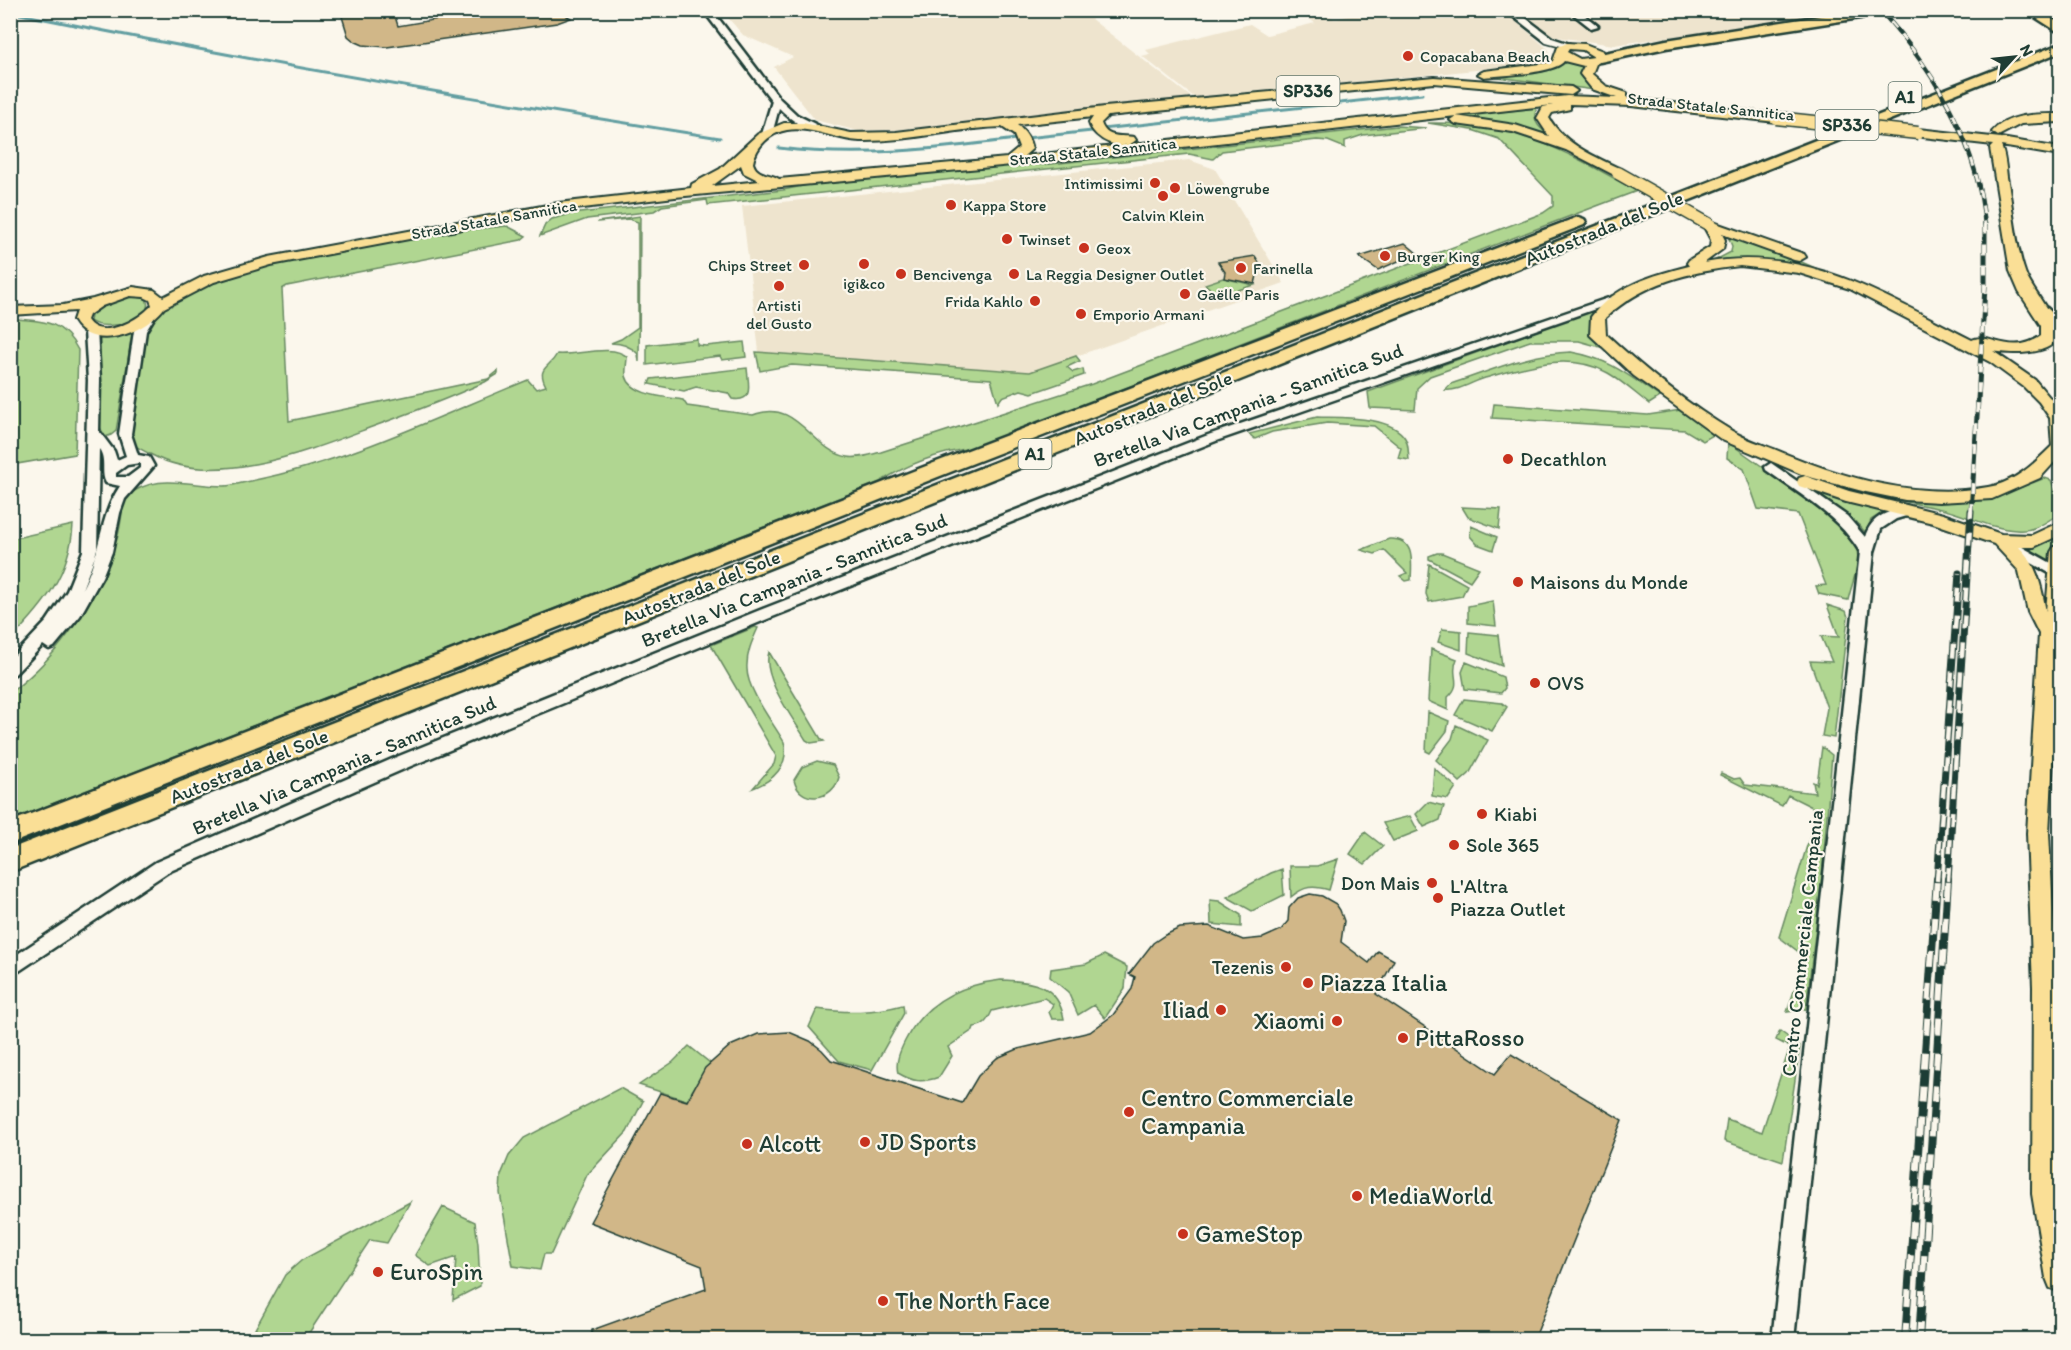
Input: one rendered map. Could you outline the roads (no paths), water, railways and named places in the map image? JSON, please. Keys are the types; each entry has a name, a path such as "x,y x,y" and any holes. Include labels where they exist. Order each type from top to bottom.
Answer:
{"highway":[{"path":"1594,56 1886,10"},
{"path":"2030,10 2061,29"},
{"path":"2042,10 2061,22"},
{"name":"Autostrada del Sole","path":"10,833 946,466 1900,99 2061,34"},
{"name":"Autostrada del Sole","path":"10,861 2061,48"},
{"path":"2041,312 2061,329"}],"main road":[{"path":"1565,51 1594,56 1586,74 1588,79 1603,89 1623,96"},
{"name":"Strada Statale Sannitica","path":"804,181 765,179 752,174 746,166 749,151 767,134 776,129 795,126 859,137 1543,68 1557,63 1565,51"},
{"name":"Strada Statale Sannitica","path":"1434,80 1623,96 1924,132 2061,140"},
{"name":"Strada Statale Sannitica","path":"156,300 230,272 314,251 558,207 675,193 1012,159 1086,154 1558,101 1631,102 1782,116"},
{"name":"Strada Statale Sannitica","path":"1599,101 1547,110 1543,118 1546,126 1576,149 1710,225 1803,258 1829,269 1857,287"},
{"path":"1105,111 1095,123 1096,129 1102,136 1115,140 1193,135 1232,136"},
{"path":"1998,132 2003,127 2028,119 2061,118"},
{"name":"Strada Statale Sannitica","path":"1383,120 1449,119 1481,122 1515,129 1576,149"},
{"path":"998,123 1015,128 1025,144 1026,149 1022,154 1012,159"},
{"path":"1924,132 2061,152"},
{"path":"1912,316 1981,343 2019,350 2038,347 2049,338 2048,326 2026,292 2017,272 1996,148"},
{"path":"675,193 710,182 749,151"},
{"path":"1710,225 1718,238 1719,246 1715,252 1672,275 1623,296 1598,317 1598,335 1639,374 1771,467 1814,486 1937,518 2000,540 2034,541 2061,528"},
{"path":"1672,275 1719,264 1769,262 1792,266 1857,287 2001,363 2027,382 2058,417 2060,447 2034,474 1992,493 1939,496 1895,492 1812,472 1728,436"},
{"path":"126,292 144,292 156,300 148,318 120,330 86,326 59,315 16,310 63,309 96,303 126,292"},
{"path":"86,326 82,316 96,303"},
{"path":"2000,540 2020,559 2030,576 2038,621 2049,633"},
{"path":"2061,552 2054,624 2049,633 2038,833 2046,987 2045,1194 2061,1278"}],"street":[{"path":"707,10 777,101 794,117 816,128"},
{"path":"1509,10 1534,31 1565,51"},
{"path":"1572,10 1594,27"},
{"path":"767,134 777,101"},
{"name":"Bretella Via Campania - Sannitica Sud","path":"10,969 162,867 405,762 765,614 1212,438 1623,296"},
{"path":"134,459 127,445 125,434 140,331 148,318"},
{"path":"10,670 52,625 74,592 90,551 93,340 86,326"},
{"path":"91,531 103,513 112,475 111,453 93,431"},
{"path":"10,681 26,668 65,626 88,593 104,553 115,502 148,466 144,460 134,459 121,463 112,475"},
{"path":"1771,467 1842,519 1856,533 1866,552"},
{"path":"112,475 120,482 133,480"},
{"name":"Centro Commerciale Campania","path":"1784,1340 1866,552 1875,526 1891,516 1908,512"},
{"path":"2000,540 2058,572"}],"waterway":[{"path":"15,13 18,10"},
{"path":"10,19 15,13"},
{"path":"15,13 367,80 720,138"},
{"path":"1102,129 1422,94"},
{"path":"1026,138 1092,131"},
{"path":"779,148 839,152 898,151 1016,139"}],"railway":[{"path":"1880,10 1919,58 1950,109 1973,165 1981,195 1985,226"},
{"path":"1971,513 1985,287 1985,226"},
{"path":"1948,881 1971,511"},
{"path":"1937,881 1959,573"},
{"path":"1905,1340 1937,879"},
{"path":"1919,1340 1948,879"}],"place":[{"name":"Copacabana Beach","path":"1408,56"},
{"name":"Intimissimi","path":"1155,183"},
{"name":"Löwengrube","path":"1175,188"},
{"name":"Calvin Klein","path":"1163,196"},
{"name":"Kappa Store","path":"951,205"},
{"name":"Twinset","path":"1007,239"},
{"name":"Geox","path":"1084,248"},
{"name":"Burger King","path":"1385,256"},
{"name":"igi&co","path":"864,264"},
{"name":"Chips Street","path":"804,265"},
{"name":"Farinella","path":"1241,268"},
{"name":"Bencivenga","path":"901,274"},
{"name":"La Reggia Designer Outlet","path":"1014,274"},
{"name":"Artisti del Gusto","path":"779,286"},
{"name":"Gaëlle Paris","path":"1185,294"},
{"name":"Frida Kahlo","path":"1035,301"},
{"name":"Emporio Armani","path":"1081,314"},
{"name":"Decathlon","path":"1508,459"},
{"name":"Maisons du Monde","path":"1518,582"},
{"name":"OVS","path":"1535,683"},
{"name":"Kiabi","path":"1482,814"},
{"name":"Sole 365","path":"1454,845"},
{"name":"Don Mais","path":"1432,883"},
{"name":"L'Altra Piazza Outlet","path":"1438,898"},
{"name":"Tezenis","path":"1286,967"},
{"name":"Piazza Italia","path":"1308,983"},
{"name":"Iliad","path":"1221,1010"},
{"name":"Xiaomi","path":"1337,1021"},
{"name":"PittaRosso","path":"1403,1038"},
{"name":"Centro Commerciale Campania","path":"1129,1112"},
{"name":"JD Sports","path":"865,1142"},
{"name":"Alcott","path":"747,1144"},
{"name":"MediaWorld","path":"1357,1196"},
{"name":"GameStop","path":"1183,1234"},
{"name":"EuroSpin","path":"378,1272"},
{"name":"The North Face","path":"883,1301"}]}
